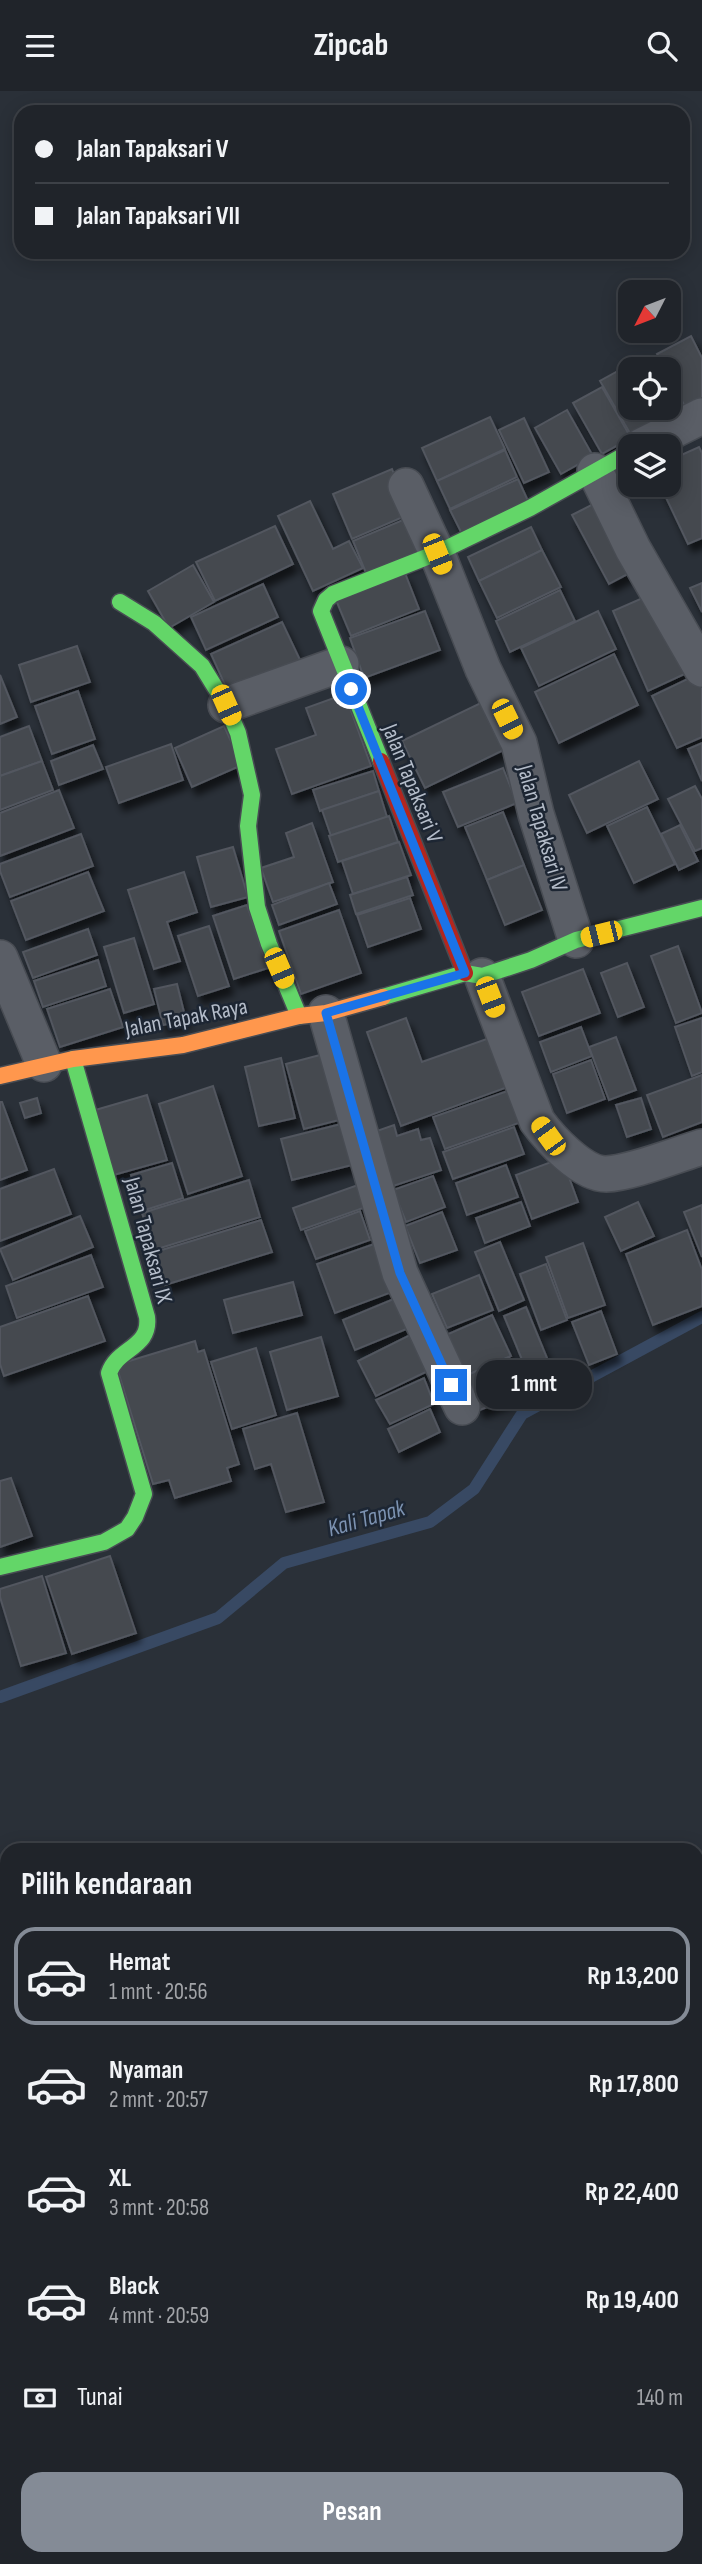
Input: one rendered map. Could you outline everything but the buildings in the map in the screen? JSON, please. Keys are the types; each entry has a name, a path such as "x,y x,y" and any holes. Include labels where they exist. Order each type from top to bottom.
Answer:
{"street":[{"path":"666,434 702,416"},
{"path":"437,554 530,508 618,459"},
{"path":"595,471 633,549 702,669"},
{"name":"Jalan Tapaksari IV","path":"406,486 437,554 483,669 519,743 536,814 576,940"},
{"name":"Jalan Tapaksari V","path":"437,554 333,594 326,600 321,611 473,974"},
{"path":"120,602 154,623 202,666 226,705 238,733 252,795 248,826 257,907 269,944 313,1014 400,1273 461,1407"},
{"path":"226,705 341,664"},
{"name":"Jalan Tapak Raya","path":"0,1076 59,1061 183,1045 313,1014 531,960 576,940 702,908"},
{"path":"0,958 59,1061"},
{"path":"473,974 537,1121 567,1154 603,1174 702,1147"},
{"name":"Jalan Tapaksari IX","path":"0,1567 109,1541 126,1531 137,1514 144,1494 109,1373 110,1365 115,1359 139,1345 144,1339 148,1327 144,1299 59,1061"}],"waterway":[{"name":"Kali Tapak","path":"0,1697 218,1618 284,1563 430,1522 474,1489 522,1414 702,1317"}],"traffic: fast":[{"path":"381,761 321,611 326,600 333,594 437,553 530,508 618,459"},
{"path":"120,602 154,623 202,666 226,705 238,733 252,795 248,826 257,907 269,944 299,1016"},
{"path":"383,997 465,973 482,976 531,960 576,940 702,908"},
{"path":"0,1567 104,1542 127,1529 144,1494 109,1373 119,1358 144,1335 147,1317 73,1059"}],"traffic: slow":[{"path":"0,1076 73,1059 183,1045 299,1016 326,1013 383,997"}],"traffic: jam":[{"path":"381,761 465,973"}],"route":[{"path":"351,689 465,973 326,1013 400,1273 451,1385"}]}
